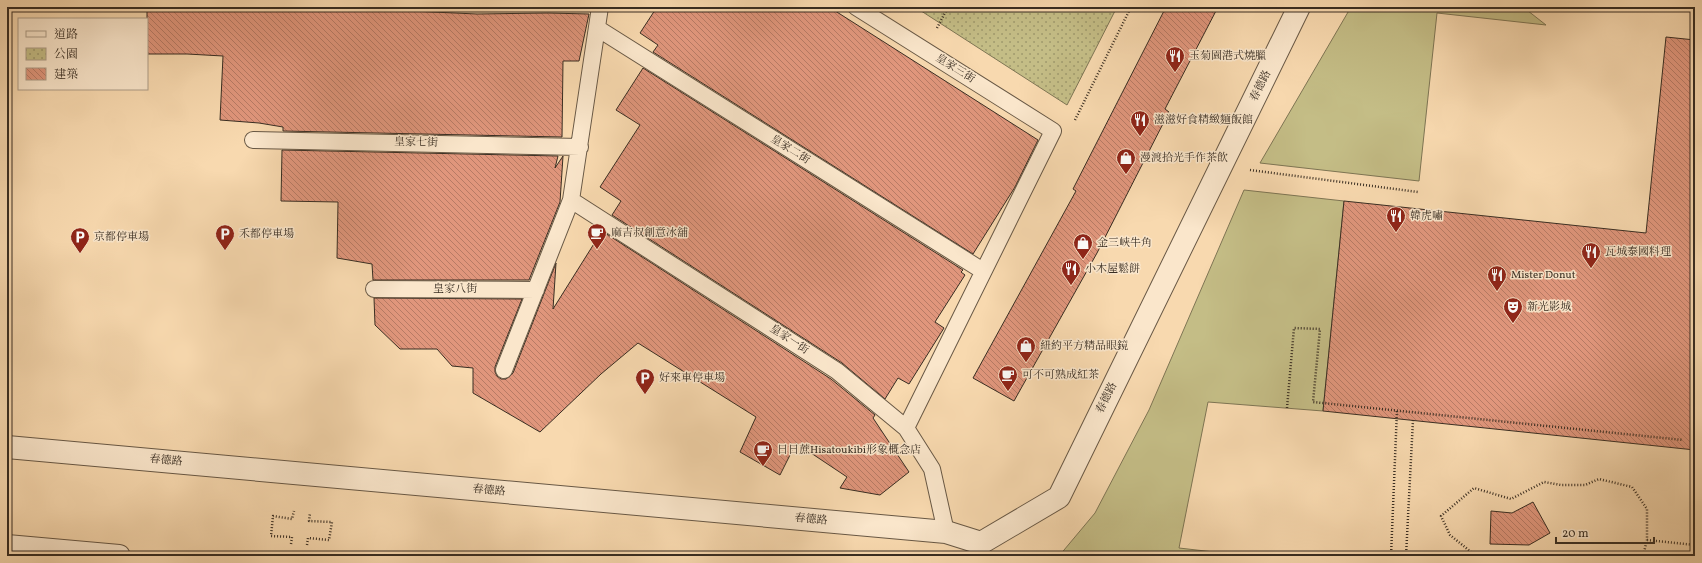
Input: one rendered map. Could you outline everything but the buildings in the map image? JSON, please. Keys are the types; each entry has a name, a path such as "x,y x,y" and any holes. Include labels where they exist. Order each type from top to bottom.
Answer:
{"street":[{"name":"春德路","path":"7,447 946,532 981,543 1059,497 1299,7"},
{"path":"7,546 119,556"}],"lane":[{"path":"504,370 571,200 600,7"},
{"name":"皇家三街","path":"856,7 1053,131 983,271"},
{"name":"皇家二街","path":"597,28 983,271"},
{"name":"皇家七街","path":"253,140 580,147"},
{"name":"皇家一街","path":"571,200 842,375 906,428 932,469 946,532"},
{"path":"906,428 983,271"},
{"name":"皇家八街","path":"374,289 536,290"}],"path":[{"path":"936,30 948,7"},
{"path":"1074,122 1130,7"},
{"path":"1250,170 1418,192"},
{"path":"1287,408 1294,328 1320,329 1313,402 1683,440"},
{"path":"1391,556 1397,410"},
{"path":"1406,556 1413,420"},
{"path":"1476,556 1450,535 1441,516 1474,488 1511,499 1544,482 1561,485 1586,485 1599,479 1632,487 1647,509 1647,540 1643,556"},
{"path":"291,544 292,537 271,536 272,516 292,519 294,511"},
{"path":"307,545 308,538 329,540 332,522 309,521 310,513"},
{"path":"1647,540 1695,545"},
{"path":"1581,556 1587,556"}],"green space":[{"path":"915,7 1117,7 1067,105"},
{"path":"1351,7 1523,7 1546,25 1437,13 1419,181 1260,163"},
{"path":"1244,190 1344,201 1323,411 1208,402 1179,548 1249,556 1059,556 1095,513 1149,410"}],"place":[{"name":"玉菊園港式燒臘","path":"1175,73"},
{"name":"滋滋好食精緻麵飯館","path":"1140,137"},
{"name":"漫渡拾光手作茶飲","path":"1126,175"},
{"name":"韓虎嘯","path":"1396,233"},
{"name":"麻吉叔創意冰舖","path":"597,250"},
{"name":"禾都停車場","path":"225,251"},
{"name":"京都停車場","path":"80,254"},
{"name":"金三峽牛角","path":"1083,260"},
{"name":"瓦城泰國料理","path":"1591,269"},
{"name":"小木屋鬆餅","path":"1071,286"},
{"name":"Mister Donut","path":"1497,292"},
{"name":"新光影城","path":"1513,324"},
{"name":"紐約平方精品眼鏡","path":"1026,363"},
{"name":"可不可熟成紅茶","path":"1008,392"},
{"name":"好來車停車場","path":"645,395"},
{"name":"日日蔗Hisatoukibi形象概念店","path":"763,467"}]}
